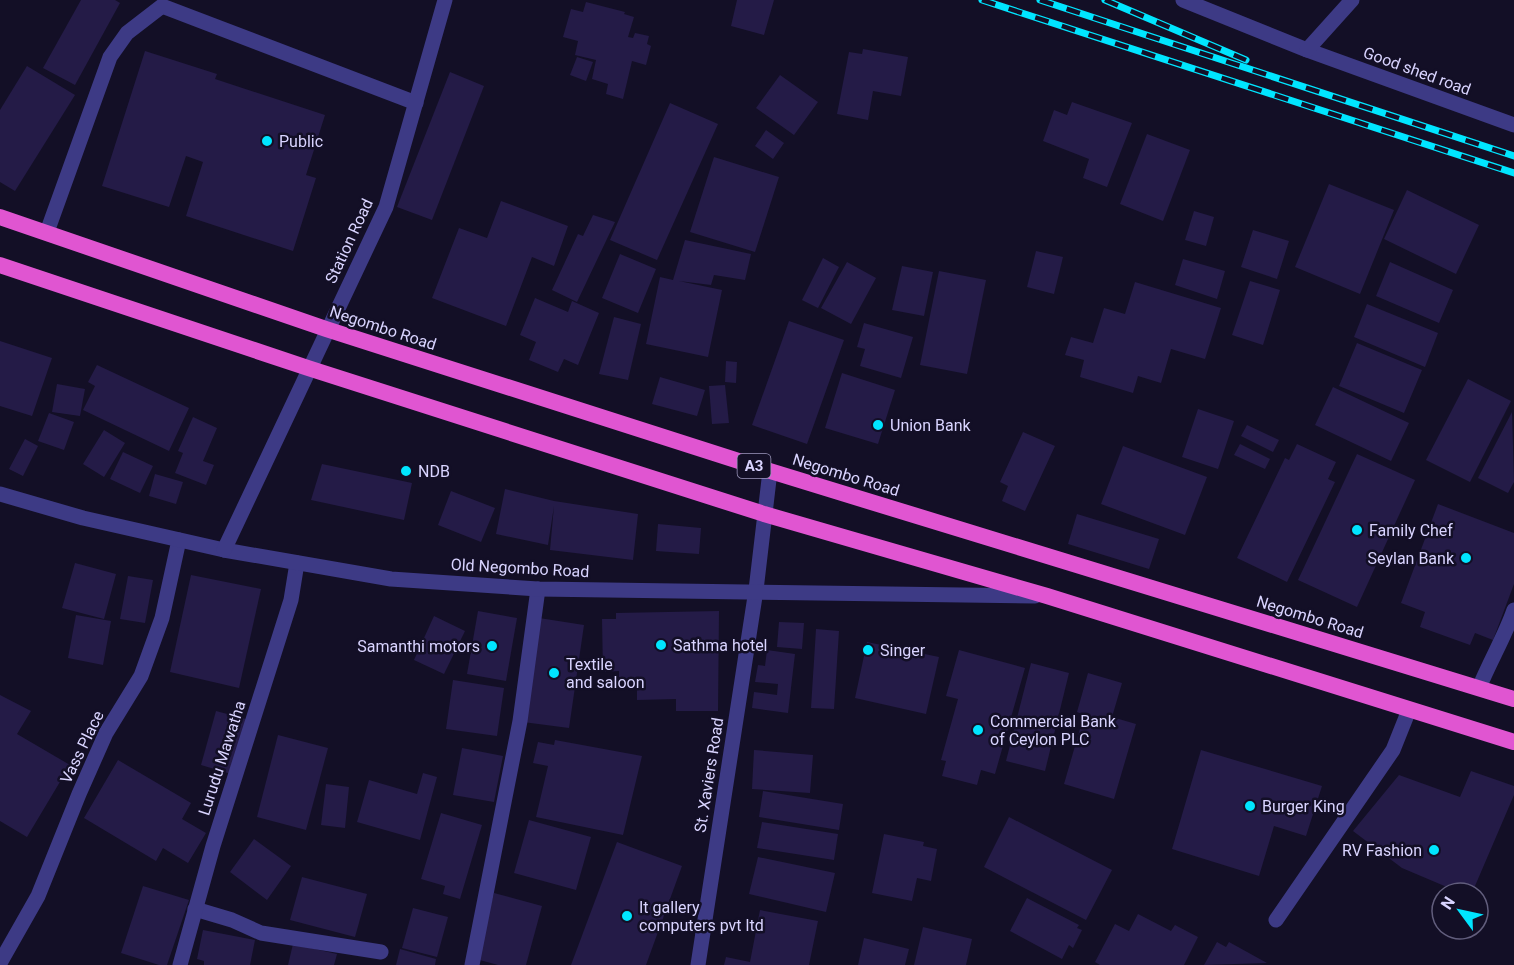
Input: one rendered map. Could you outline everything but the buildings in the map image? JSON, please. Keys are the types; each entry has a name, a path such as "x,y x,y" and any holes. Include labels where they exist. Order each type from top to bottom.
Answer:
{"highway":[{"name":"Negombo Road","path":"0,217 326,329 770,471 1514,699"},
{"path":"0,265 308,368 764,514 1047,596 1514,742"}],"street":[{"name":"Station Road","path":"224,550 326,329 386,207 446,0"},
{"path":"1183,0 1307,50 1352,0"},
{"path":"47,232 110,57 127,33 162,6 416,103"},
{"name":"Good shed road","path":"1307,50 1514,125"},
{"name":"St. Xaviers Road","path":"698,965 756,590 770,471"},
{"name":"Old Negombo Road","path":"0,494 83,518 224,550 392,579 538,589 756,590 1047,596"},
{"name":"Vass Place","path":"0,963 38,896 106,733 141,676 162,618 179,540"},
{"name":"Lurudu Mawatha","path":"180,965 248,734 273,662 291,600 297,563"},
{"path":"472,965 520,721 538,589"},
{"path":"1479,688 1495,648 1507,631 1514,610"},
{"path":"1276,920 1393,750 1409,710"},
{"path":"195,909 232,920 261,933 381,952"}],"railway":[{"path":"982,0 1514,173"},
{"path":"1040,0 1514,156"},
{"path":"1105,0 1246,60"}],"place":[{"name":"Public","path":"267,141"},
{"name":"Union Bank","path":"878,425"},
{"name":"NDB","path":"406,471"},
{"name":"Family Chef","path":"1357,530"},
{"name":"Seylan Bank","path":"1466,558"},
{"name":"Sathma hotel","path":"661,645"},
{"name":"Samanthi motors","path":"492,646"},
{"name":"Singer","path":"868,650"},
{"name":"Textile and saloon","path":"554,673"},
{"name":"Commercial Bank of Ceylon PLC","path":"978,730"},
{"name":"Burger King","path":"1250,806"},
{"name":"RV Fashion","path":"1434,850"},
{"name":"It gallery computers pvt ltd","path":"627,916"}]}
